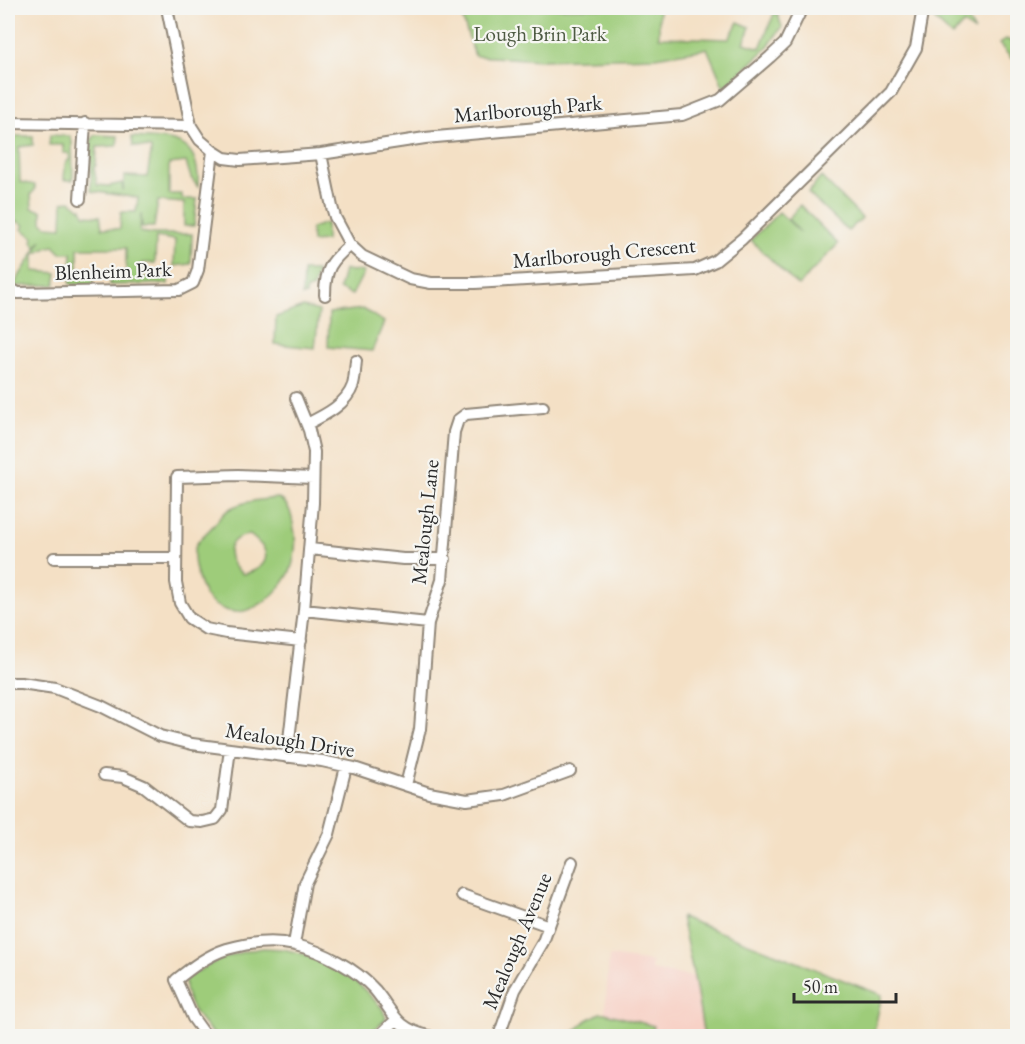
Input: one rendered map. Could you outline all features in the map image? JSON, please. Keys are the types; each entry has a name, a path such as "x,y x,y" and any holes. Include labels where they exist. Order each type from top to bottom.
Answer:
{"street":[{"path":"167,8 191,126 200,140 213,151"},
{"name":"Marlborough Crescent","path":"321,154 335,217 350,244 362,256 410,279 431,283 475,283 695,270 716,261 742,239 891,92 916,48 922,8"},
{"name":"Marlborough Park","path":"213,151 224,158 240,160 321,154 425,138 682,115 720,100 785,43 799,9"},
{"path":"8,123 191,126"},
{"path":"80,199 85,123"},
{"name":"Blenheim Park","path":"8,287 18,293 107,292 179,290 193,283 198,270 213,151"},
{"path":"325,295 325,280 332,260 350,244"},
{"path":"307,424 326,414 346,397 353,383 356,361"},
{"path":"286,757 301,641 313,503 314,452 307,424 296,398"},
{"name":"Mealough Lane","path":"406,785 420,729 428,623 442,580 454,432 458,420 466,414 543,407"},
{"path":"301,641 226,633 207,629 189,618 180,603 176,582 177,477 238,475 313,478"},
{"path":"310,549 403,559 444,559"},
{"path":"54,558 176,558"},
{"path":"304,610 428,623"},
{"name":"Mealough Drive","path":"8,683 55,688 101,706 160,736 192,744 346,766 429,793 467,800 504,795 570,771"},
{"path":"104,775 123,777 144,786 189,821 202,822 215,819 222,810 230,749"},
{"path":"294,944 305,883 329,834 346,766"},
{"name":"Mealough Avenue","path":"499,1036 515,990 543,942 572,862"},
{"path":"462,895 549,926"},
{"path":"206,1036 193,1018 176,980 196,964 225,950 262,943 294,944 348,967 374,989 396,1020 410,1030 429,1036"},
{"path":"379,1036 396,1020"}],"shaded area":[{"path":"609,956 652,962 651,970 694,977 704,1036 651,1036 654,1026 605,1013"}],"green space":[{"name":"Lough Brin Park","path":"459,8 659,8 659,37 729,39 738,22 750,27 744,43 760,48 776,9 782,27 765,50 724,88 707,48 655,57 542,60 475,56"},
{"path":"936,8 961,8 975,32 963,24 952,36 934,19"},
{"path":"1006,39 1017,44 1016,54 1012,59 999,44"},
{"path":"50,135 70,136 73,180 64,180 65,164 70,158 68,153 63,153 63,145 49,145"},
{"path":"95,135 118,136 117,146 97,147 94,168 97,185 109,186 122,183 123,191 125,176 147,177 151,153 151,148 133,146 132,137 171,141 189,150 197,170 198,187 191,178 186,162 169,164 169,194 182,194 182,199 197,199 194,226 184,226 184,203 158,201 154,227 142,227 141,213 140,232 192,234 191,264 174,266 175,240 156,237 155,263 142,263 142,277 168,278 168,284 110,285 110,275 126,275 126,248 78,248 78,274 94,275 92,285 70,284 72,253 61,253 54,246 34,254 34,271 57,273 55,285 13,286 42,240 36,247 32,242 33,237 22,229 24,225 17,221 13,226 8,221 10,145 8,145 8,136 33,136 33,145 19,147 20,182 35,185 35,190 31,194 32,208 42,211 42,222 47,226 62,227 63,202 71,201 82,208 84,215 100,216 102,228 120,229 121,212 136,212 138,198 91,191 91,141"},
{"path":"821,177 862,218 848,231 808,193"},
{"path":"800,205 838,244 798,286 751,240 779,212 800,232 788,219"},
{"path":"326,223 326,241 312,242 311,228"},
{"path":"344,270 364,272 352,295 339,289"},
{"path":"303,271 317,271 313,288 306,290 306,295 302,296"},
{"path":"303,307 319,311 315,348 275,344 276,317"},
{"path":"363,309 384,322 372,351 328,347 329,313"},
{"path":"278,498 290,512 294,530 295,552 287,578 272,595 254,608 233,612 217,607 210,602 198,578 194,558 196,544 230,509 249,502","holes":["250,535 260,543 266,554 261,566 243,574 232,563 229,551 235,540"]},
{"path":"681,917 882,995 873,1036 704,1036"},
{"path":"263,948 283,949 327,963 354,979 382,1008 386,1018 366,1036 216,1036 199,1018 190,1004 185,980 222,959"},
{"path":"600,1013 654,1026 651,1036 569,1036 587,1020"}]}
